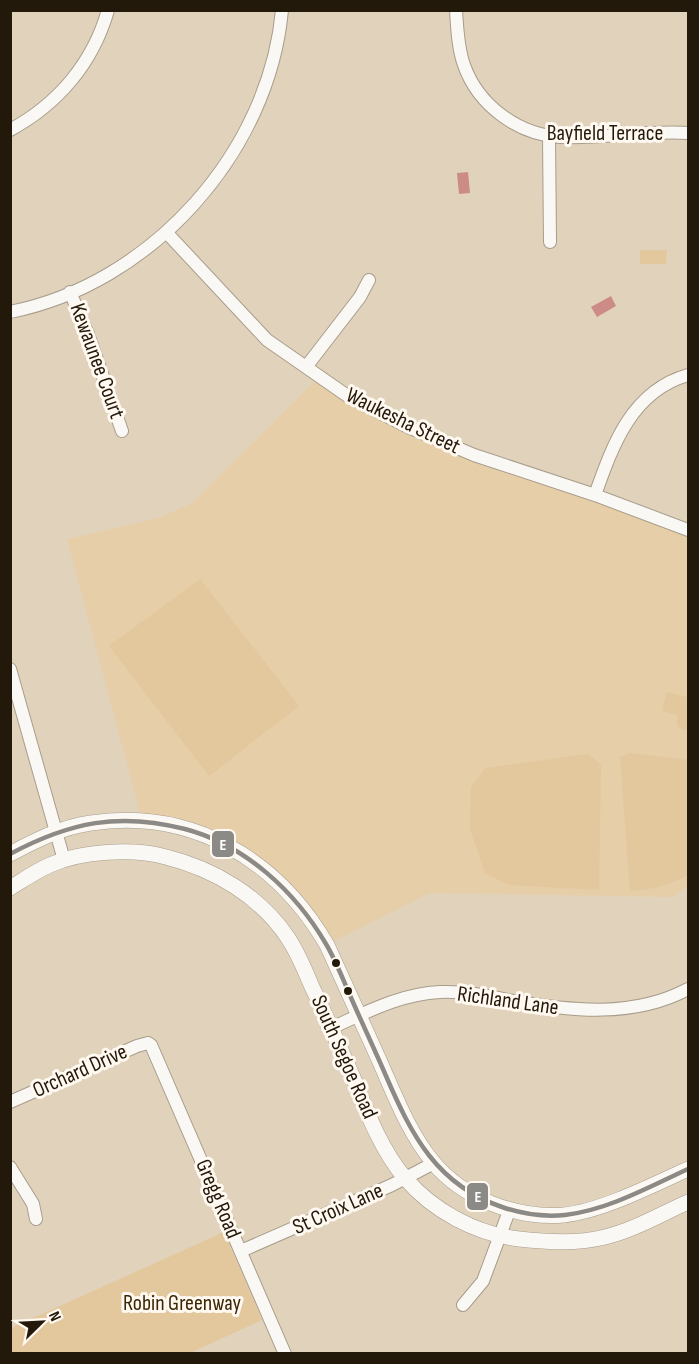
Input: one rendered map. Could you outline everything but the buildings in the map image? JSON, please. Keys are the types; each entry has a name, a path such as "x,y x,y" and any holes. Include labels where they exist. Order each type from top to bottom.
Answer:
{"street":[{"path":"10,130 29,120 71,82 97,41 108,10"},
{"path":"10,312 52,300 112,271 166,232 211,185 229,160 256,108 274,55 282,10"},
{"name":"Bayfield Terrace","path":"456,10 462,62 468,75 481,96 512,123 527,131 562,137 688,133"},
{"path":"549,136 550,242"},
{"name":"Waukesha Street","path":"166,232 267,340 349,397 408,427 474,455 595,495 688,530"},
{"path":"306,367 360,297 369,280"},
{"name":"Kewaunee Court","path":"70,292 88,334 122,431"},
{"path":"595,495 612,448 625,423 639,404 653,392 688,375"},
{"path":"10,669 64,860"},
{"name":"South Segoe Road","path":"10,854 56,832 90,823 142,820 202,833 237,850 267,871 293,896 313,921 327,945 399,1106 419,1143 450,1179 481,1198 510,1211 537,1215 565,1215 617,1200 688,1169"},
{"name":"South Segoe Road","path":"10,888 49,865 90,854 157,855 185,862 230,882 262,908 288,937 367,1112 389,1155 405,1178 445,1213 486,1232 501,1237 573,1242 604,1237 688,1202"},
{"name":"Richland Lane","path":"331,1028 398,999 421,994 471,993 584,1011 617,1009 656,1002 688,989"},
{"name":"Orchard Drive","path":"10,1102 137,1046 148,1043 151,1045"},
{"name":"Gregg Road","path":"151,1045 285,1353"},
{"name":"St Croix Lane","path":"241,1251 434,1163"},
{"path":"10,1167 33,1204 36,1219"},
{"path":"463,1305 483,1281 510,1211"}],"shaded area":[{"path":"468,172 470,193 459,194 457,173"},
{"path":"611,296 616,306 597,317 591,307"},
{"path":"319,377 384,416 688,530 688,887 673,897 429,893 327,945 313,921 237,850 142,820 67,539 159,518 192,503"}],"green space":[{"path":"640,250 667,250 666,264 640,264"},
{"path":"200,579 299,706 209,776 109,646"},
{"path":"667,692 688,697 688,729 683,730 677,726 677,715 662,711"},
{"path":"631,753 688,760 688,875 660,886 630,891 620,757"},
{"path":"588,754 601,765 599,890 509,885 485,873 470,829 471,788 485,768"},
{"name":"Robin Greenway","path":"224,1232 262,1320 190,1353 11,1353 11,1328"}],"transit line":[{"name":"E","path":"10,854 53,834 74,828 95,823 138,821 185,829 207,836 248,858 284,889 314,924 338,968 406,1119 429,1156 460,1186 479,1198 525,1213 565,1215 613,1203 688,1169"}]}
